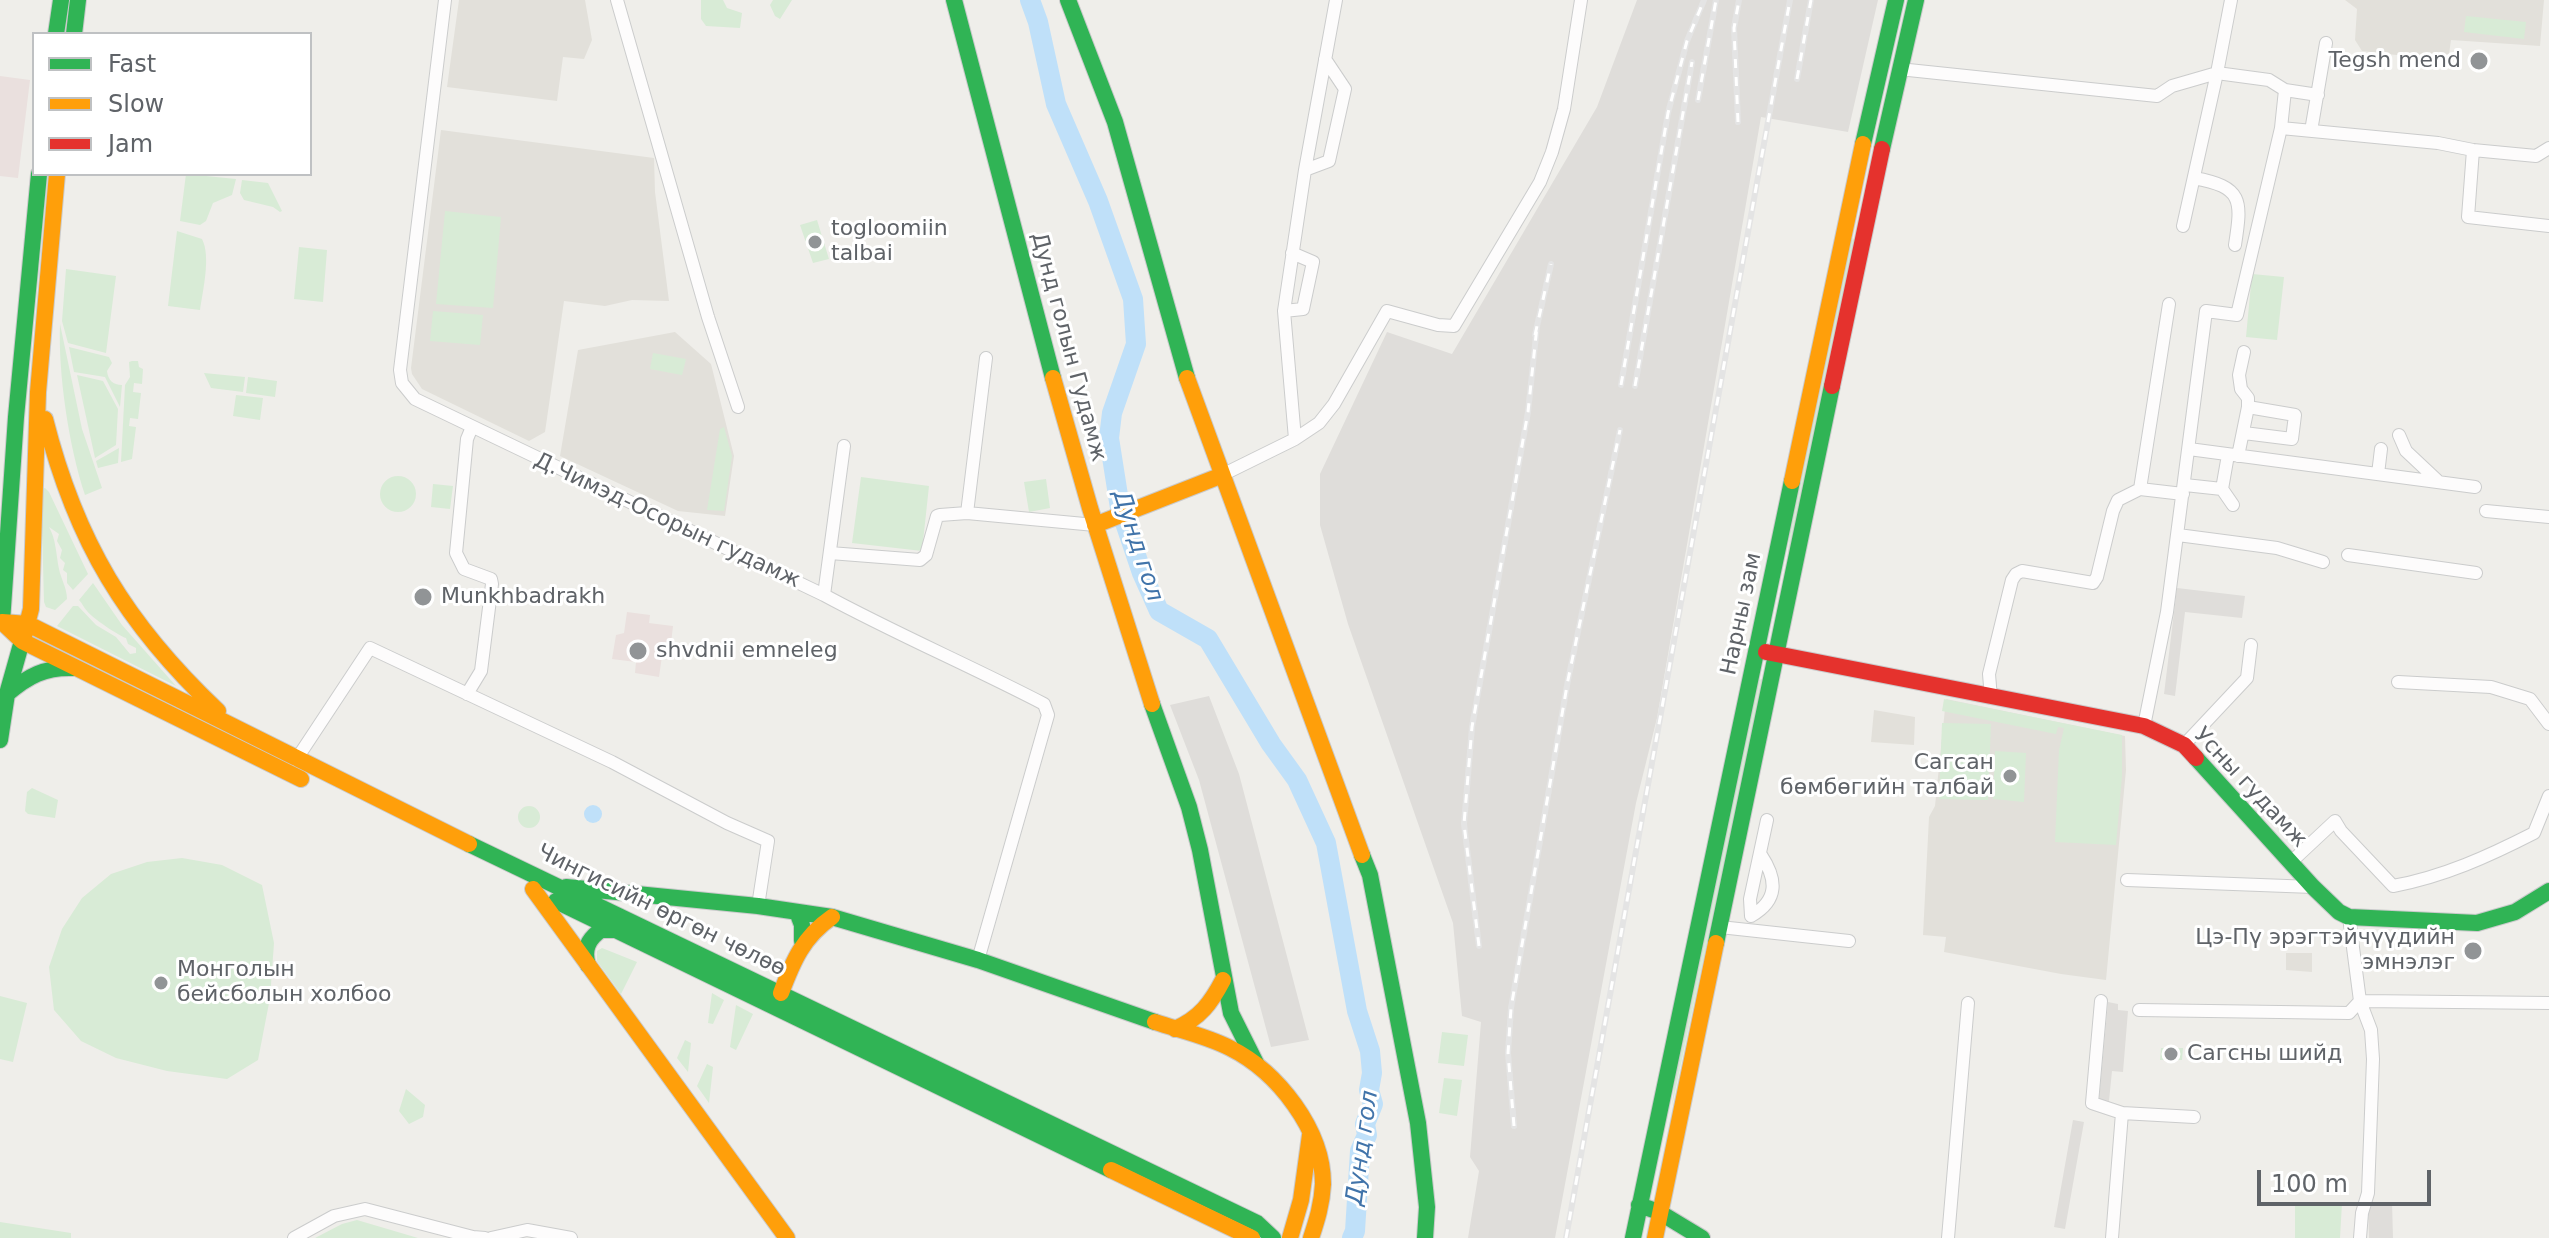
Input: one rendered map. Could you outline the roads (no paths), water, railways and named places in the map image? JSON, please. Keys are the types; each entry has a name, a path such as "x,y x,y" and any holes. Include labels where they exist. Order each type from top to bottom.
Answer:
{"main road":[{"path":"56,32 61,0"},
{"path":"74,32 78,0"},
{"name":"Дунд голын Гудамж","path":"954,0 1061,412 1095,525 1189,807 1206,878 1231,1013 1256,1063"},
{"path":"1068,0 1115,122 1192,394 1220,476 1370,875 1418,1123 1427,1207 1425,1238"},
{"name":"Нарны зам","path":"1633,1238 1855,181 1896,0"},
{"name":"Нарны зам","path":"1655,1238 1775,654 1916,0"},
{"path":"25,632 1,625 39,176"},
{"path":"0,740 7,694 31,609 38,387 47,255 57,176"},
{"path":"1855,181 1857,205 1852,230 1858,234 1866,224"},
{"path":"38,387 63,489 103,573 147,637 203,698 241,731"},
{"path":"1095,525 1220,476"},
{"path":"0,499 11,483"},
{"name":"Чингисийн өргөн чөлөө","path":"25,632 77,668 234,747 1252,1238"},
{"name":"Чингисийн өргөн чөлөө","path":"25,632 241,731 1257,1223 1273,1238"},
{"name":"Усны гудамж","path":"1757,650 2144,726 2184,745 2313,887 2339,912 2349,917"},
{"path":"7,694 34,671 54,667 77,668"},
{"path":"560,886 758,906 832,917 978,960 1206,1037 1256,1063 1292,1100 1322,1159 1324,1190 1318,1224 1311,1238"},
{"path":"533,889 781,1234"},
{"path":"2349,917 2477,923 2521,910 2549,891"},
{"path":"781,993 802,941 802,925 797,912"},
{"path":"802,941 832,917"},
{"path":"589,967 585,956 586,945 601,930 614,930"},
{"path":"1175,1029 1193,1022 1205,1012 1223,980"},
{"path":"1290,1238 1302,1204 1305,1156 1310,1135"},
{"path":"1639,1205 1659,1212 1702,1238"}],"street":[{"name":"Д.Чимэд-Осорын гудамж","path":"445,0 400,370 402,383 415,399 824,595 890,631 963,662 1044,704 1048,715 978,960"},
{"path":"617,0 704,303 738,407"},
{"path":"1295,439 1284,311 1305,170 1336,0"},
{"path":"1220,476 1295,439 1319,423 1334,404 1387,311 1438,325 1454,326 1540,182 1552,152 1564,109 1581,0"},
{"path":"2183,226 2231,0"},
{"path":"2311,131 2326,43"},
{"path":"1305,170 1329,161 1345,89 1325,59"},
{"path":"1899,69 2157,96 2172,86 2217,73 2269,80 2285,90 2318,95"},
{"path":"2144,726 2167,612 2206,311 2237,315 2281,128 2285,90"},
{"path":"2281,128 2536,156 2549,148"},
{"path":"2473,150 2468,217 2549,226"},
{"path":"2194,178 2218,182 2236,197 2240,205 2235,245"},
{"path":"1284,311 1303,309 1313,262 1292,253"},
{"path":"2140,489 2169,304"},
{"path":"2222,489 2244,433 2248,398 2241,389 2239,375 2244,352"},
{"path":"967,513 986,358"},
{"path":"2244,433 2292,439 2295,415 2248,407"},
{"path":"467,694 481,671 492,584 486,576 464,569 456,553 467,439 472,427"},
{"path":"2399,435 2406,451 2439,482"},
{"path":"824,595 844,446"},
{"path":"2189,449 2475,487"},
{"path":"2378,474 2381,449"},
{"path":"1991,698 1989,674 2016,574 2022,571 2093,583 2118,500 2140,489 2222,489"},
{"path":"2222,489 2233,505"},
{"path":"2486,511 2549,517"},
{"path":"830,553 920,560 926,555 937,516 967,513 1095,525"},
{"path":"2178,535 2277,548 2323,562"},
{"path":"2348,555 2476,573"},
{"path":"2184,745 2247,678 2251,645"},
{"path":"296,760 370,648 612,762 727,823 768,841 758,906"},
{"path":"2398,682 2491,687 2530,699 2549,724"},
{"path":"2290,863 2335,821 2393,886 2425,880 2534,833 2549,796"},
{"path":"1761,855 1773,875 1775,890 1769,902 1751,916 1750,899 1767,820"},
{"path":"2127,880 2313,887"},
{"path":"2349,917 2360,1001 2371,1030 2373,1059 2368,1193 2362,1213 2360,1238"},
{"path":"1720,927 1849,941"},
{"path":"2101,1001 2092,1103 2122,1113 2194,1117"},
{"path":"2139,1010 2349,1013 2360,1001 2549,1003"},
{"path":"1948,1238 1968,1003"},
{"path":"2112,1238 2122,1113"},
{"path":"294,1238 334,1216 365,1209 473,1237 488,1238 527,1230 571,1238"}],"water":[{"path":"593,805 602,814 593,823 584,814"}],"waterway":[{"name":"Дунд гол","path":"1030,0 1038,22 1056,104 1098,201 1133,299 1136,344 1112,413 1109,438 1120,508 1142,573 1159,611 1208,639 1271,744 1297,780 1326,843 1357,1011 1370,1051 1372,1073 1369,1090 1373,1104 1365,1124 1367,1135 1360,1151 1352,1238"}],"railway":[{"path":"1621,385 1668,113 1687,41 1704,0"},
{"path":"1698,100 1716,0"},
{"path":"1738,122 1734,28 1739,0"},
{"path":"1566,1238 1790,0"},
{"path":"1797,79 1811,0"},
{"path":"1635,386 1692,62"},
{"path":"1535,335 1551,264"},
{"path":"1479,946 1464,824 1472,727 1528,412 1537,326"},
{"path":"1514,1126 1508,1053 1511,1008 1568,680 1620,430"}],"place":[{"name":"Tegsh mend","path":"2479,61"},
{"name":"togloomiin talbai","path":"815,242"},
{"name":"Munkhbadrakh","path":"423,597"},
{"name":"shvdnii emneleg","path":"638,651"},
{"name":"Сагсан бөмбөгийн талбай","path":"2010,776"},
{"name":"Цэ-Пү эрэгтэйчүүдийн эмнэлэг","path":"2473,951"},
{"name":"Монголын бейсболын холбоо","path":"161,983"},
{"name":"Сагсны шийд","path":"2171,1054"}]}
